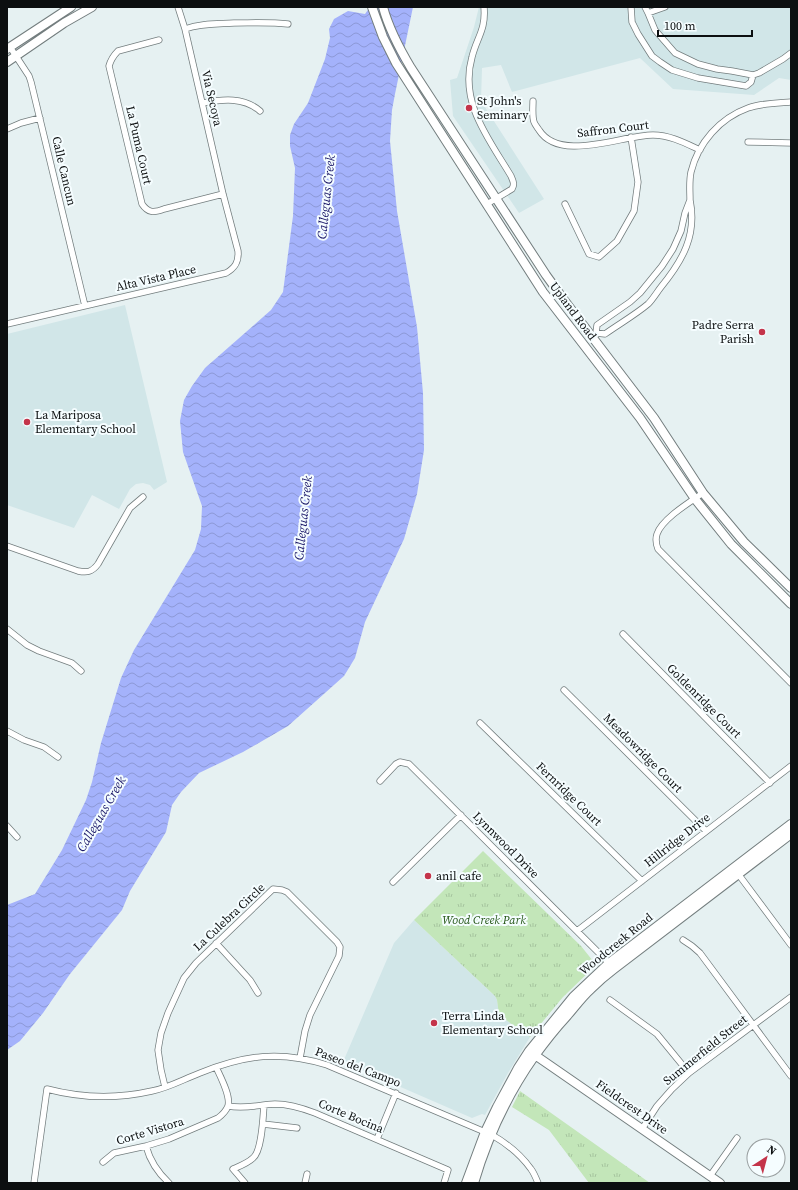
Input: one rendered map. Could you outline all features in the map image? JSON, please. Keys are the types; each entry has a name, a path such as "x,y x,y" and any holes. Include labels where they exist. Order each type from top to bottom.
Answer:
{"main road":[{"path":"8,48 71,7"},
{"path":"7,62 64,23 92,7"},
{"name":"Upland Road","path":"372,7 383,37 396,63 544,292 640,418 695,499 731,544 791,604"},
{"name":"Upland Road","path":"383,7 389,28 411,68 564,300 654,418 703,493 744,542 791,588"},
{"name":"Woodcreek Road","path":"474,1183 488,1133 505,1090 518,1068 532,1053 573,997 611,966 736,871 791,824"},
{"name":"Woodcreek Road","path":"736,871 791,834"},
{"name":"Fieldcrest Drive","path":"532,1053 720,1183"},
{"name":"Woodcreek Road","path":"466,1183 478,1148 488,1133"}],"street":[{"name":"Via Secoya","path":"178,7 185,29 203,103 223,194"},
{"path":"484,7 484,26 471,58 469,74 471,102 474,113 514,183 512,189 487,204"},
{"path":"631,7 632,22 652,56 672,70 698,78 746,86 751,82 753,75"},
{"path":"664,7 646,10 655,30 675,53 698,64 717,70 753,75 759,73 791,53"},
{"path":"185,29 194,25 214,24 273,22 288,24"},
{"name":"La Puma Court","path":"159,40 118,51 110,60 109,66 142,204 145,208 157,212 223,194"},
{"name":"Calle Cancun","path":"8,48 16,56 32,82 85,306"},
{"path":"203,103 213,101 242,101 254,106 260,111"},
{"name":"Saffron Court","path":"533,101 534,122 542,135 556,144 579,146 631,137 654,135 675,139 700,150"},
{"path":"690,200 681,230 673,249 662,266 640,293 630,302 597,325 596,333 605,334 648,303 673,272 684,252 691,234 693,214 690,200 690,187 691,173 696,155 716,128 730,116 749,107 791,102"},
{"path":"7,129 40,118"},
{"path":"565,204 589,254 599,257 617,241 634,211 638,182 631,137"},
{"path":"748,142 791,143"},
{"name":"Alta Vista Place","path":"7,324 226,273 233,269 238,260 238,250 223,194"},
{"path":"703,493 672,516 659,530 656,535 658,549 791,683"},
{"path":"7,546 78,571 89,572 98,564 130,508 143,497"},
{"path":"7,629 27,645 72,663 81,671"},
{"name":"Goldenridge Court","path":"623,634 770,783"},
{"name":"Meadowridge Court","path":"564,690 706,831"},
{"name":"Fernridge Court","path":"480,723 642,881"},
{"path":"7,731 24,740 44,747 58,757"},
{"name":"Lynnwood Drive","path":"380,781 396,764 400,762 408,764 461,815 611,966"},
{"name":"Hillridge Drive","path":"577,931 791,766"},
{"path":"394,882 461,815"},
{"path":"7,826 17,837"},
{"path":"736,871 791,945"},
{"name":"La Culebra Circle","path":"165,1087 158,1050 161,1033 168,1013 184,978 196,963 216,943 273,889 287,892 337,942 340,947 340,956 310,1015 304,1031 300,1058"},
{"path":"683,940 700,953 791,1076"},
{"path":"216,943 250,980 258,993"},
{"name":"Summerfield Street","path":"642,1129 657,1106 672,1089 690,1073 791,997"},
{"path":"610,1000 657,1034 690,1073"},
{"name":"Paseo del Campo","path":"34,1183 47,1089 86,1096 113,1096 153,1091 240,1059 281,1056 300,1058 327,1065 488,1133 498,1138 525,1161 538,1183"},
{"path":"216,1067 226,1091 228,1106"},
{"path":"377,1139 396,1094"},
{"name":"Corte Bocina","path":"228,1106 255,1107 276,1104 302,1108 448,1170 444,1183"},
{"path":"245,1183 233,1169 248,1162 257,1154 263,1124 264,1105"},
{"name":"Corte Vistora","path":"103,1162 114,1153 169,1139 218,1118 223,1114 228,1106"},
{"path":"263,1124 297,1128"},
{"path":"710,1176 737,1138"},
{"path":"146,1146 153,1165 169,1183"},
{"path":"305,1183 307,1174"}],"shaded area":[{"name":"St John's Seminary","path":"479,7 791,7 791,80 779,78 754,95 673,89 640,58 512,92 501,65 482,68 481,101 544,199 519,213 453,116 450,80 457,78"},
{"path":"125,305 167,482 154,490 150,485 143,483 136,484 130,489 119,509 92,495 74,528 7,505 7,334"},
{"name":"Terra Linda Elementary School","path":"414,920 495,996 499,1015 530,1037 485,1115 482,1114 472,1118 343,1062 394,943"}],"green space":[{"name":"Wood Creek Park","path":"483,851 581,946 593,961 592,969 563,997 530,1037 499,1015 495,996 414,920"},
{"path":"520,1091 650,1183 589,1183 549,1130 512,1107"}],"water":[{"name":"Calleguas Creek","path":"370,7 413,7 392,110 390,141 397,211 417,327 423,393 424,450 417,494 404,539 365,622 355,658 344,676 288,726 243,752 199,773 181,792 172,805 166,832 130,891 122,910 70,974 43,1013 20,1041 7,1050 7,905 35,894 62,850 86,800 92,782 101,743 121,678 134,650 195,550 201,529 202,506 183,452 180,421 184,400 205,368 271,310 283,292 293,216 295,168 290,146 290,135 294,124 308,103 325,59 330,38 329,29 334,19 348,11 365,14"}],"place":[{"name":"St John's Seminary","path":"469,108"},
{"name":"Padre Serra Parish","path":"762,332"},
{"name":"La Mariposa Elementary School","path":"27,422"},
{"name":"anil cafe","path":"428,876"},
{"name":"Terra Linda Elementary School","path":"434,1023"}]}
